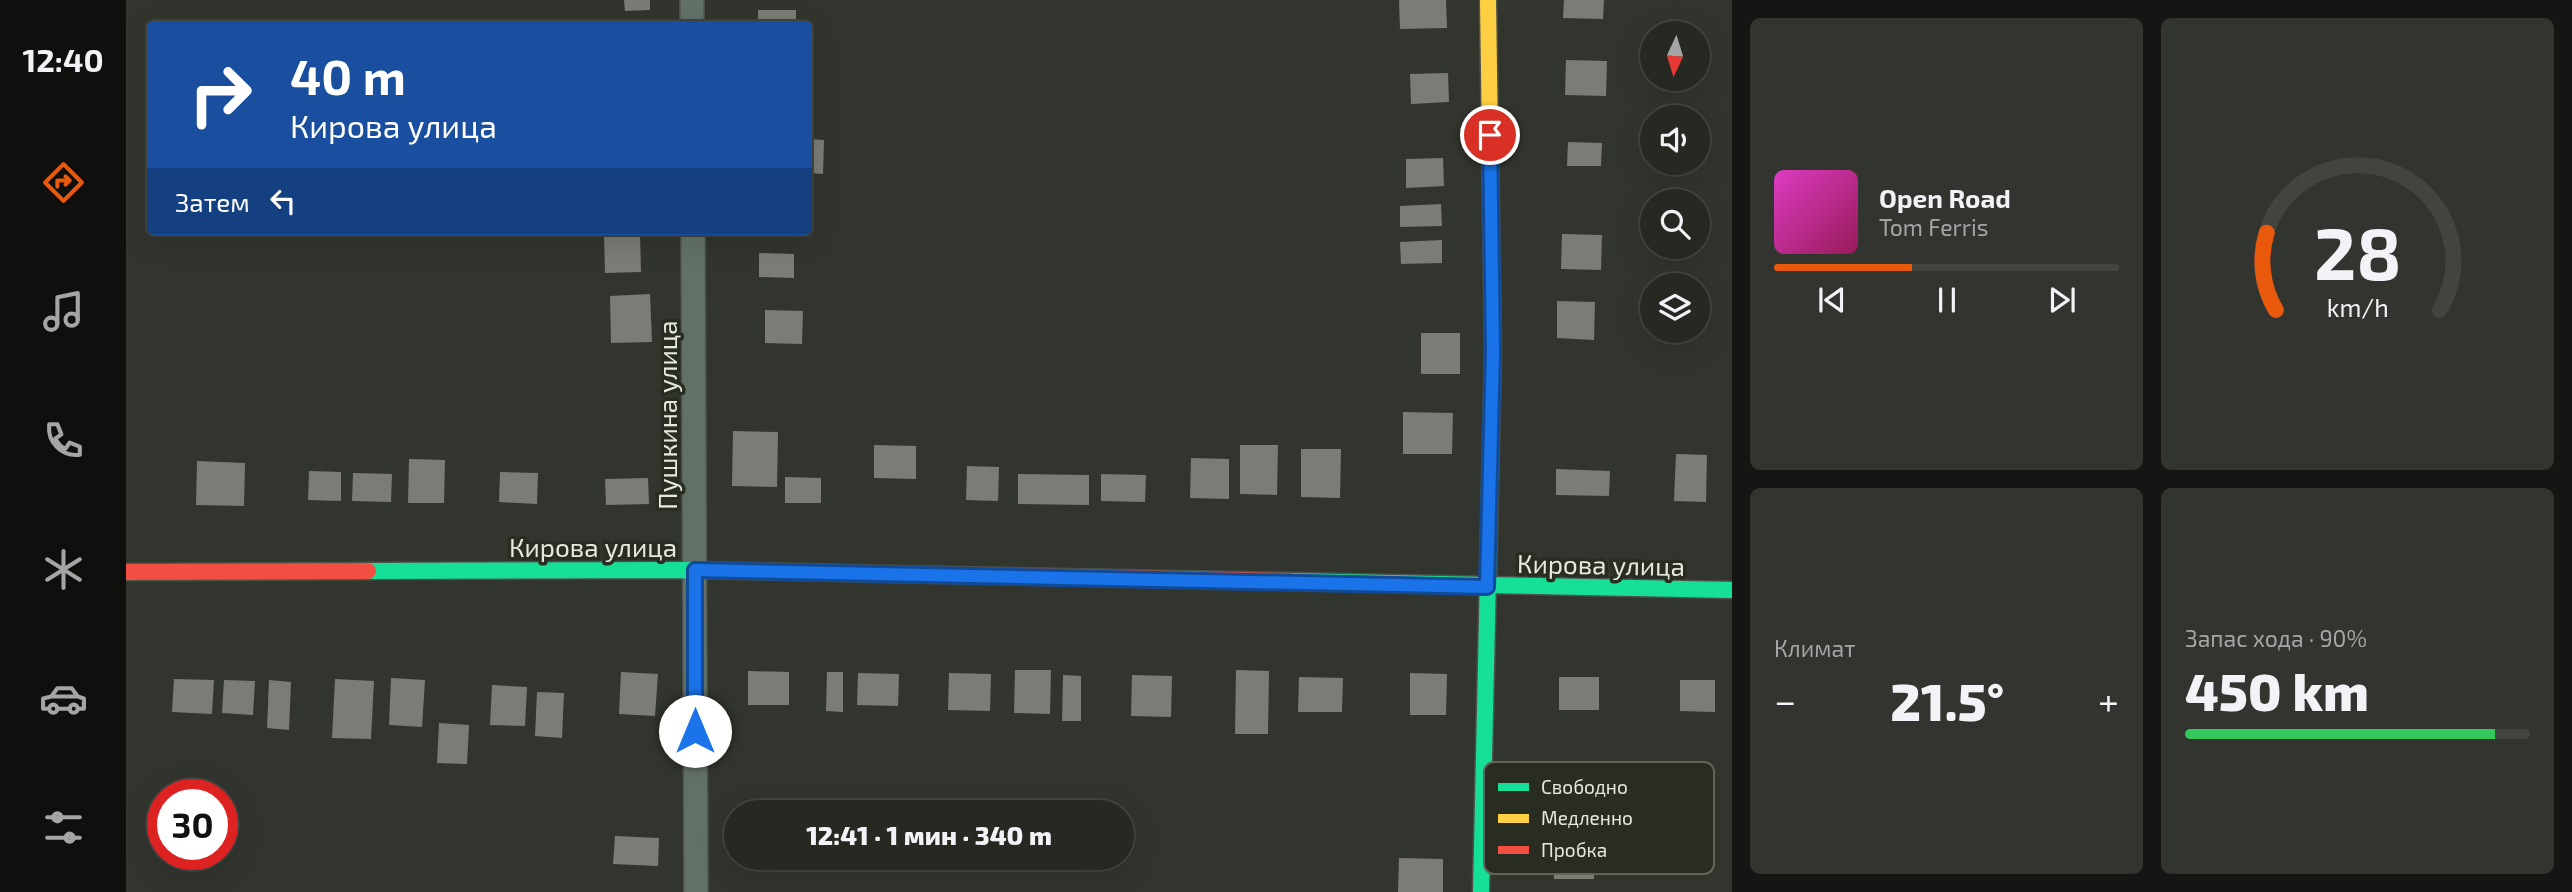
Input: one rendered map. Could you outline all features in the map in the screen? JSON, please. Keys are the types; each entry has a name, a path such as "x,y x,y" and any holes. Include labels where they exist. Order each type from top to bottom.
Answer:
{"street":[{"path":"692,0 692,21"},
{"path":"1481,892 1493,351 1488,0"},
{"name":"Пушкина улица","path":"693,235 696,892"},
{"name":"Кирова улица","path":"126,572 695,570 1732,590"}],"building":[{"path":"624,0 650,0 650,10 625,11"},
{"path":"1399,0 1446,0 1447,28 1400,29"},
{"path":"1564,0 1604,0 1603,19 1563,18"},
{"path":"758,10 796,10 796,21 758,21"},
{"path":"1566,60 1607,61 1606,96 1565,95"},
{"path":"1448,73 1449,102 1411,104 1410,74"},
{"path":"812,139 824,140 823,174 812,173"},
{"path":"1568,142 1602,143 1601,166 1567,166"},
{"path":"1443,158 1444,186 1406,188 1406,159"},
{"path":"1441,204 1442,226 1400,227 1400,206"},
{"path":"1562,234 1602,235 1601,270 1561,269"},
{"path":"604,235 640,235 641,272 605,273"},
{"path":"1442,240 1442,263 1401,264 1400,242"},
{"path":"759,253 794,254 794,278 759,277"},
{"path":"650,294 652,342 611,343 610,296"},
{"path":"1557,301 1595,302 1594,340 1557,338"},
{"path":"765,310 803,311 802,344 765,343"},
{"path":"1421,333 1460,333 1460,374 1421,374"},
{"path":"1403,412 1453,413 1452,454 1403,454"},
{"path":"733,431 778,432 777,487 732,486"},
{"path":"874,445 916,446 916,479 874,478"},
{"path":"1240,445 1278,445 1277,495 1240,494"},
{"path":"1301,449 1341,449 1340,498 1301,497"},
{"path":"1676,454 1707,455 1706,502 1674,501"},
{"path":"1191,458 1229,459 1229,499 1190,498"},
{"path":"409,459 445,460 444,503 408,503"},
{"path":"197,461 245,463 244,506 196,505"},
{"path":"967,466 999,467 998,501 966,500"},
{"path":"1556,469 1610,471 1609,496 1556,495"},
{"path":"309,471 341,472 341,501 308,500"},
{"path":"500,472 538,473 537,504 499,502"},
{"path":"353,473 392,474 391,502 352,501"},
{"path":"1018,474 1089,475 1089,505 1018,504"},
{"path":"1101,474 1146,475 1145,502 1101,501"},
{"path":"785,477 821,478 821,503 785,503"},
{"path":"648,478 649,504 606,505 605,479"},
{"path":"1015,670 1051,670 1050,714 1014,713"},
{"path":"1236,670 1269,671 1268,734 1235,734"},
{"path":"748,671 789,672 789,705 748,705"},
{"path":"621,672 658,674 655,716 619,714"},
{"path":"827,672 843,672 843,712 826,711"},
{"path":"858,673 899,674 898,706 857,705"},
{"path":"949,673 991,674 990,711 948,710"},
{"path":"1410,673 1447,674 1446,715 1410,715"},
{"path":"1063,675 1081,676 1081,721 1062,721"},
{"path":"1132,675 1172,676 1171,717 1131,716"},
{"path":"1299,677 1343,678 1342,712 1298,712"},
{"path":"1559,677 1599,677 1599,710 1559,710"},
{"path":"391,678 425,680 422,727 389,725"},
{"path":"174,679 214,680 212,714 172,712"},
{"path":"335,679 374,681 371,739 332,738"},
{"path":"224,680 255,681 253,715 222,713"},
{"path":"269,680 291,682 289,730 267,728"},
{"path":"1680,680 1715,680 1715,712 1680,711"},
{"path":"492,685 527,687 525,726 490,725"},
{"path":"537,692 564,693 562,738 535,736"},
{"path":"439,723 469,725 467,764 437,763"},
{"path":"615,836 659,838 658,866 613,864"},
{"path":"1399,858 1443,859 1443,892 1398,892"},
{"path":"1554,874 1594,874 1594,879 1554,879"}],"traffic: fast":[{"path":"1481,892 1493,351 1492,281"},
{"path":"368,571 695,570 891,574"},
{"path":"1290,581 1732,590"}],"traffic: slow":[{"path":"1488,0 1492,281"}],"traffic: jam":[{"path":"126,572 368,571"},
{"path":"891,574 1290,581"}],"route":[{"path":"695,731 695,570 1487,587 1493,351 1490,135"}]}
